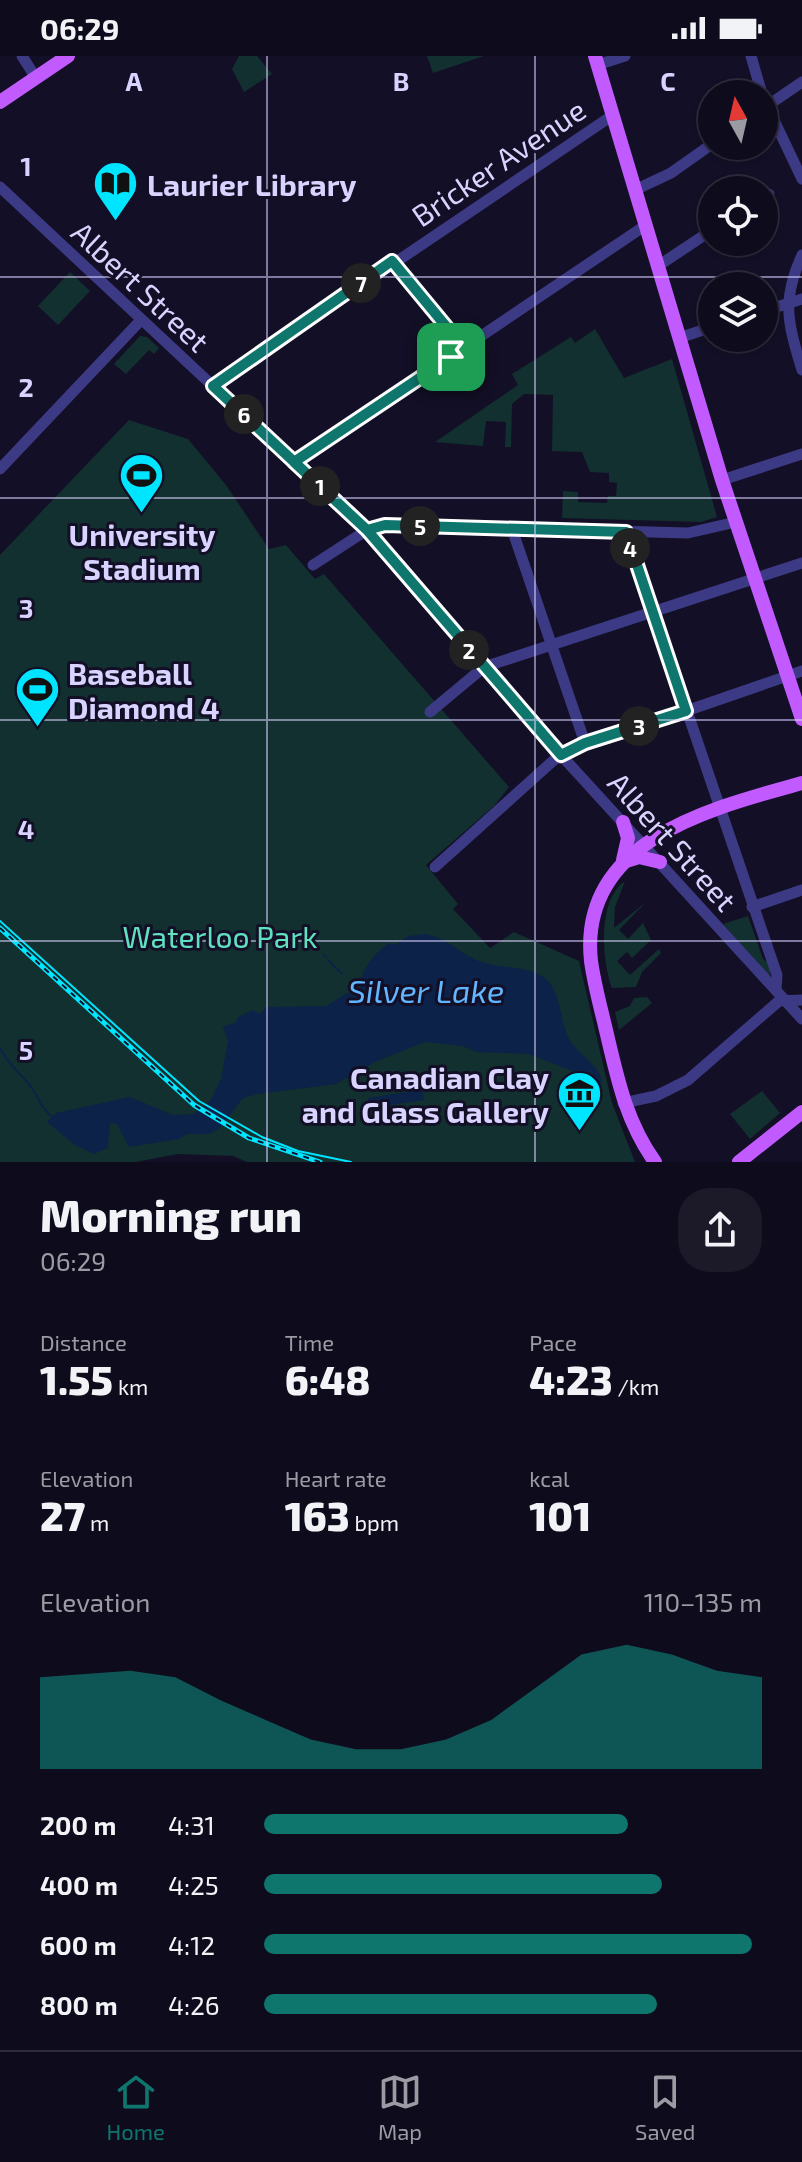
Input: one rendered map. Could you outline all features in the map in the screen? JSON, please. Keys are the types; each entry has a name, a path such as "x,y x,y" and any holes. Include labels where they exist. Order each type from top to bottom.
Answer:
{"main road":[{"path":"0,102 68,56"},
{"path":"596,60 722,480 755,579 795,673 802,719"},
{"path":"622,863 643,843 677,824 802,783"},
{"path":"623,822 628,843 622,863 599,904 591,934 591,960 624,1108 624,1122 629,1138 645,1162"},
{"path":"622,863 639,857 660,862"},
{"path":"624,1108 655,1162"},
{"path":"739,1162 802,1112"}],"street":[{"path":"22,56 36,78"},
{"path":"596,60 625,56"},
{"path":"751,56 758,80"},
{"path":"778,95 802,82"},
{"name":"Bricker Avenue","path":"213,386 392,261 613,115"},
{"path":"778,130 802,179"},
{"path":"635,190 671,173 698,154"},
{"name":"Albert Street","path":"0,187 367,530 561,755 802,1019"},
{"path":"294,462 646,225"},
{"path":"658,266 698,239"},
{"path":"802,255 789,284 787,303 789,327 802,370"},
{"path":"392,261 464,348"},
{"path":"778,306 802,299"},
{"path":"0,469 141,320"},
{"path":"679,338 698,332"},
{"path":"722,480 802,454"},
{"path":"313,565 367,530 385,525 688,533 736,522"},
{"path":"512,529 585,743"},
{"path":"626,532 718,810 777,975 776,990"},
{"path":"430,712 484,667 802,563"},
{"path":"435,867 561,755 585,743 795,673"},
{"path":"752,907 802,890"},
{"path":"624,1108 688,1080 776,1003 802,1000"}],"green space":[{"path":"239,56 257,56 272,74 244,92 232,69"},
{"path":"427,56 484,56 433,73"},
{"path":"70,272 90,291 58,325 38,306"},
{"path":"595,329 624,378 672,359 717,517 701,522 562,518 563,491 578,492 578,502 607,503 608,496 616,496 617,483 609,482 609,473 590,472 582,452 552,451 553,395 524,394 512,404 511,447 505,447 506,422 486,421 483,446 435,442 518,385 512,374 571,337 575,343"},
{"path":"140,336 147,337 159,348 154,354 149,350 126,374 114,364"},
{"name":"Waterloo Park","path":"129,420 188,439 226,485 269,549 286,545 315,579 324,574 509,787 494,806 426,865 458,904 453,909 490,948 514,932 579,961 612,1103 635,1162 247,1162 233,1156 178,1154 136,1162 0,1162 0,555"},
{"path":"625,881 615,907 614,928 646,902 619,930 628,939 643,923 651,940 632,958 627,952 617,961 630,975 659,949 661,953 642,972 636,987 612,988 604,931 610,902"},
{"path":"748,916 763,959 770,964 770,977 723,924"},
{"path":"647,997 652,1003 619,1030 615,1012 630,1006 634,998"},
{"path":"762,1091 780,1113 750,1139 730,1114"}],"water":[{"name":"Silver Lake","path":"424,934 441,939 477,960 525,969 546,979 555,991 568,1037 599,1073 602,1080 598,1090 589,1086 585,1076 529,1054 476,1052 463,1046 425,1042 375,1062 336,1084 257,1094 242,1099 220,1128 209,1134 187,1134 179,1139 129,1147 117,1124 110,1123 108,1148 94,1154 75,1145 47,1122 56,1113 130,1097 173,1115 193,1114 210,1101 221,1079 228,1041 223,1027 253,1010 260,1014 266,1007 326,1006 347,993 354,994 360,989 369,963 384,947 389,943 395,945 408,936"},
{"path":"479,1081 423,1091 424,1100 370,1108 368,1098"}],"waterway":[{"path":"328,960 342,974"},
{"path":"0,1048 32,1088 43,1108 54,1118"}],"tram line":[{"path":"0,921 199,1101 262,1137 298,1151 351,1162"}],"railway":[{"path":"0,928 194,1105 249,1138 320,1162"}],"place":[{"name":"Laurier Library","path":"116,223"},
{"name":"University Stadium","path":"142,515"},
{"name":"Baseball Diamond 4","path":"37,729"},
{"name":"Canadian Clay and Glass Gallery","path":"580,1133"}],"route":[{"path":"451,357 294,462 367,530 561,755 585,743 686,711 626,532 385,525 367,530 340,504 294,462 213,386 392,261 464,348 451,357"}]}
